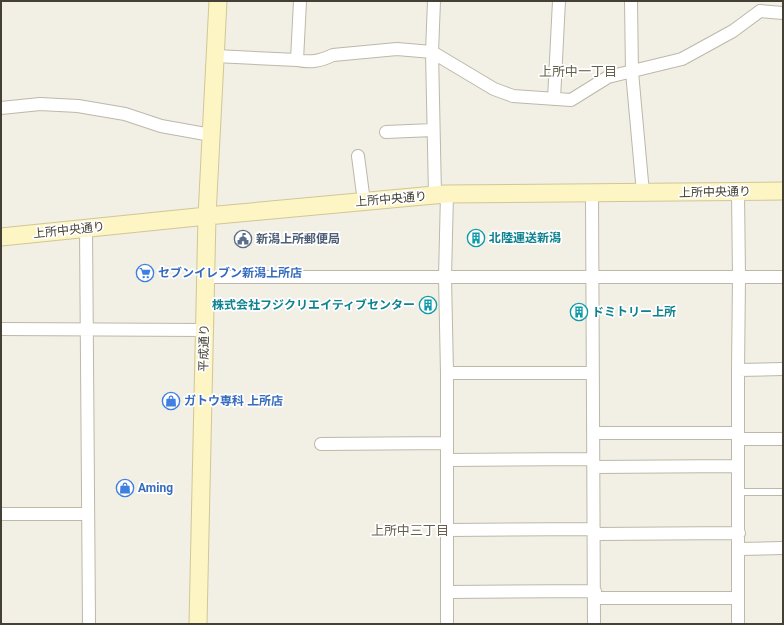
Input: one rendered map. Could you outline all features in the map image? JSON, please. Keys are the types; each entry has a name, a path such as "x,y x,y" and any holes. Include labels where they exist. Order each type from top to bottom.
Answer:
{"street":[{"name":"平成通り","path":"198,624 207,216 218,1"},
{"path":"297,60 300,1"},
{"path":"434,1 432,52 433,130 441,195 445,277 448,460 447,624"},
{"path":"554,99 560,1"},
{"path":"630,1 632,72 643,193"},
{"path":"215,56 297,60 309,62 333,56 397,49 432,52 494,89 513,96 570,100 608,77 682,59 733,31 760,12 783,13"},
{"path":"1,108 40,104 78,106 126,114 161,126 211,135"},
{"path":"386,132 433,130"},
{"path":"358,156 364,202"},
{"name":"上所中央通り","path":"1,237 207,216 441,195 783,191"},
{"path":"738,192 738,624"},
{"path":"592,194 591,278 594,433 594,624"},
{"path":"86,228 88,624"},
{"path":"206,277 783,277"},
{"path":"1,329 205,330"},
{"path":"738,370 783,369"},
{"path":"447,373 586,373"},
{"path":"594,433 738,436 783,439"},
{"path":"321,444 447,442"},
{"path":"448,460 738,466"},
{"path":"1,514 88,514"},
{"path":"448,530 738,533"},
{"path":"739,549 783,548"},
{"path":"448,592 738,598"}],"lane":[{"path":"739,492 783,492"}],"place":[{"name":"北陸運送新潟","path":"476,238"},
{"name":"新潟上所郵便局","path":"243,239"},
{"name":"セブンイレブン新潟上所店","path":"145,273"},
{"name":"株式会社フジクリエイティブセンター","path":"428,305"},
{"name":"ドミトリー上所","path":"579,312"},
{"name":"ガトウ専科 上所店","path":"171,401"},
{"name":"Aming","path":"125,488"}],"district":[{"name":"上所中一丁目","path":"578,71"},
{"name":"上所中三丁目","path":"410,530"}]}
